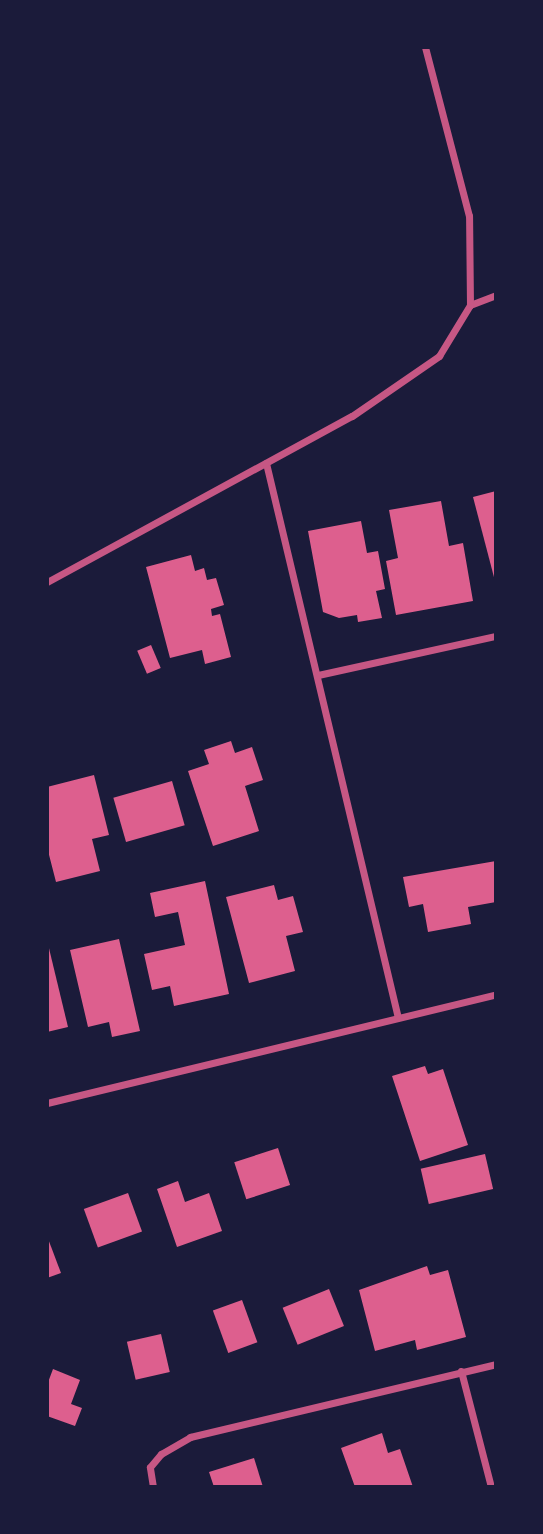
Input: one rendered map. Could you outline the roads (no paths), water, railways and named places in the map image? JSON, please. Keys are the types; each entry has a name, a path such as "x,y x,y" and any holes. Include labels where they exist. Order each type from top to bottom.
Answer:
{"street":[{"path":"47,582 352,416 439,356 470,305 469,216 425,47"},
{"path":"470,305 496,295"},
{"path":"266,463 398,1018"},
{"path":"318,675 496,636"},
{"path":"47,1103 496,994"},
{"path":"153,1487 150,1467 161,1454 190,1437 496,1364"},
{"path":"461,1371 491,1487"}]}
